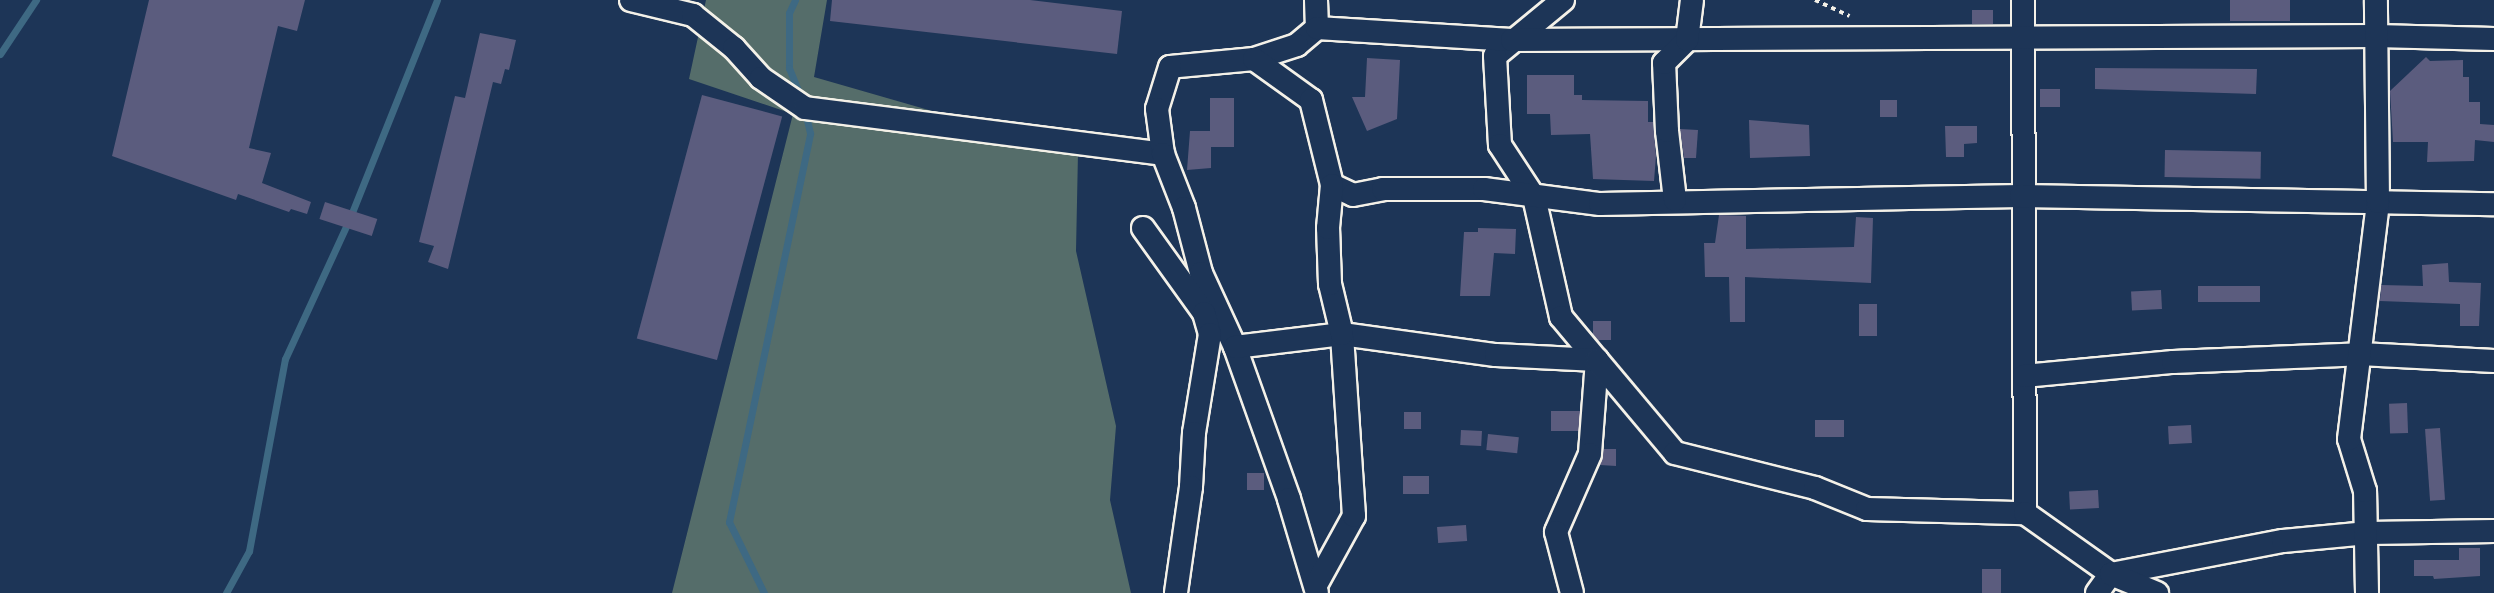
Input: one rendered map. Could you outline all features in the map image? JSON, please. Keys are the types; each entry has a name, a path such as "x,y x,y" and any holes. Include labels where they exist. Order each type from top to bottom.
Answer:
{"street":[{"path":"632,0 693,15 734,48 761,78 804,108 1163,154"},
{"path":"1316,0 1317,27"},
{"path":"1563,0 1495,56 1500,145 1534,197 1560,317 1676,453 1815,488 1867,509 2025,513 2112,574 2157,593"},
{"path":"1676,200 1666,131 1664,63 1686,40 1692,0"},
{"path":"2023,0 2025,37 2021,196 2025,513"},
{"path":"2367,593 2368,533 2365,491 2349,439 2378,202 2376,0"},
{"path":"1317,589 1235,347 1201,273 1184,208 1163,154 1156,109 1170,67 1254,59 1298,45 1317,27 1512,40 2376,36 2494,39"},
{"path":"1254,59 1311,100 1332,185 1328,228 1330,284 1342,334 1354,516 1317,589"},
{"path":"1332,185 1353,195 1383,189 1484,189 1600,204 1676,200 2021,196 2494,204"},
{"path":"1143,228 1204,313 1210,334 1194,433 1191,487 1176,593"},
{"path":"1235,347 1342,334 1496,355 1597,360"},
{"path":"2024,376 2173,362 2360,354 2494,361"},
{"path":"1572,593 1556,532 1590,454 1597,360"},
{"path":"2097,593 2112,574 2283,541 2368,533 2494,531"}],"green space":[{"path":"706,0 827,0 814,77 1078,153 1076,251 1116,426 1110,500 1131,593 672,593 793,114 689,79"}],"building":[{"path":"149,0 305,0 297,31 278,26 249,148 271,153 262,183 311,202 307,214 291,209 289,212 238,194 236,200 112,156"},
{"path":"832,0 1030,0 1122,11 1117,54 830,21"},
{"path":"2230,0 2290,0 2290,21 2230,21"},
{"path":"1972,10 1993,10 1993,24 1972,24"},
{"path":"480,33 516,40 509,70 505,69 501,84 493,82 448,269 428,262 434,246 419,242 455,96 465,98"},
{"path":"2426,57 2430,61 2463,60 2463,77 2469,77 2469,102 2480,102 2480,124 2494,125 2494,142 2475,140 2474,161 2427,162 2428,142 2393,142 2390,91"},
{"path":"1367,58 1400,60 1397,119 1367,131 1352,97 1365,97"},
{"path":"2095,68 2257,69 2256,94 2095,89"},
{"path":"1527,75 1574,75 1574,95 1582,95 1582,100 1648,101 1648,122 1653,122 1656,156 1654,181 1593,179 1590,134 1551,135 1550,114 1527,114"},
{"path":"2040,89 2060,89 2060,107 2040,107"},
{"path":"702,95 782,116 717,360 637,338"},
{"path":"1210,98 1234,98 1234,147 1211,147 1211,168 1187,170 1190,131 1210,131"},
{"path":"1880,100 1897,100 1897,117 1880,117"},
{"path":"1749,120 1809,125 1810,156 1750,158"},
{"path":"1945,126 1977,126 1977,143 1964,144 1964,157 1946,157"},
{"path":"1680,129 1698,130 1696,158 1684,158"},
{"path":"2165,150 2261,152 2261,179 2165,177"},
{"path":"325,202 377,219 372,236 319,219"},
{"path":"1719,215 1746,216 1746,249 1854,247 1856,217 1873,218 1871,283 1745,277 1745,322 1730,322 1729,277 1705,277 1704,243 1715,243"},
{"path":"1478,228 1516,229 1515,254 1494,253 1490,296 1460,296 1464,232 1478,232"},
{"path":"2448,263 2449,282 2481,283 2479,326 2460,326 2460,304 2380,301 2381,285 2423,286 2422,265"},
{"path":"2198,286 2260,286 2260,302 2198,302"},
{"path":"2161,290 2162,309 2132,311 2131,292"},
{"path":"1859,304 1877,304 1877,336 1859,336"},
{"path":"1593,321 1611,321 1611,340 1598,340 1593,334"},
{"path":"2407,403 2408,433 2390,434 2389,404"},
{"path":"1551,411 1580,411 1580,431 1551,431"},
{"path":"1404,412 1421,412 1421,429 1404,429"},
{"path":"1815,420 1844,420 1844,437 1815,437"},
{"path":"2191,425 2192,443 2169,444 2168,426"},
{"path":"2440,428 2445,500 2430,501 2425,429"},
{"path":"1461,430 1482,431 1481,446 1460,445"},
{"path":"1488,434 1519,437 1517,453 1486,450"},
{"path":"1604,449 1616,449 1616,466 1600,465"},
{"path":"1247,473 1264,473 1264,490 1247,490"},
{"path":"1403,476 1429,476 1429,494 1403,494"},
{"path":"2098,490 2099,508 2070,509 2069,492"},
{"path":"1466,525 1467,541 1438,543 1437,527"},
{"path":"2459,548 2480,548 2480,576 2434,579 2433,576 2414,576 2414,560 2459,560"},
{"path":"1982,569 2001,569 2001,593 1982,593"}],"waterway":[{"path":"0,54 36,0"},
{"path":"226,593 249,551 285,359 349,220 437,0"},
{"path":"795,0 789,13 789,68 800,95"},
{"path":"764,593 729,522 810,133 805,111"}]}
